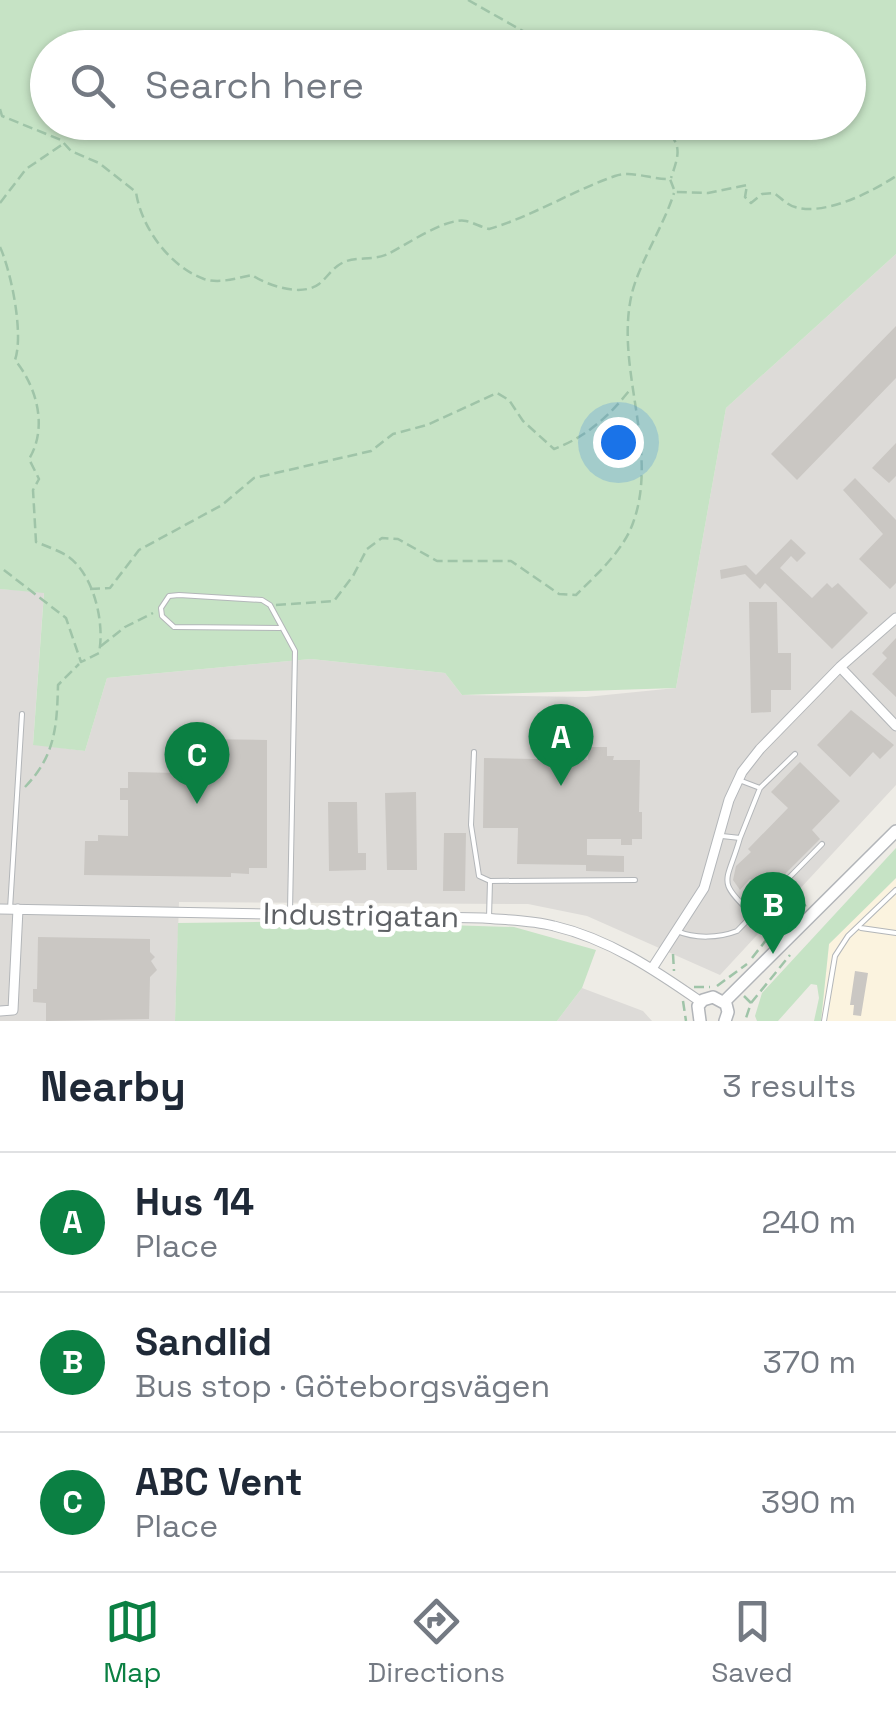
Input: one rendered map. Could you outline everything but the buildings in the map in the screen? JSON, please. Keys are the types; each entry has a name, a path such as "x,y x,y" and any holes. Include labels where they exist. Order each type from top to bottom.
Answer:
{"street":[{"path":"653,967 681,932 704,888 738,780 760,748 840,667 896,618"},
{"path":"840,667 896,726"},
{"path":"724,1002 896,831"},
{"path":"0,1011 14,1010 9,909"},
{"name":"Industrigatan","path":"9,909 489,918 550,924 586,935 653,967 702,1002"},
{"path":"700,1021 697,1012 702,1002 713,996 724,1002 728,1012 725,1021"}],"lane":[{"path":"280,628 174,627 162,616 162,608 169,596 179,595 262,600 270,605 295,651 290,914"},
{"path":"9,909 22,714"},
{"path":"474,752 471,826 479,876 490,882 635,880"},
{"path":"754,916 729,892 726,884 760,788 795,754"},
{"path":"738,780 760,788"},
{"path":"720,836 740,838"},
{"path":"681,932 724,936 737,931 822,844"},
{"path":"489,918 490,882"},
{"path":"824,1021 834,956 842,943 896,890"},
{"path":"859,928 896,932"}],"path":[{"path":"468,0 521,30"},
{"path":"0,110 2,116 30,126"},
{"path":"58,140 83,159 99,163 136,192 139,214 148,231 189,270 204,279 223,282 252,275 292,289 310,289 346,260 388,254 454,221 489,228 565,200 615,176 637,174 670,179"},
{"path":"270,605 334,600 367,549 382,538 398,539 437,561 512,561 559,594 576,595 607,564 633,524 642,484 628,334 632,291 675,192 670,179 680,152 675,140"},
{"path":"0,203 26,170 64,144"},
{"path":"675,192 708,193 748,184 746,196 751,204 762,194 774,193 791,206 801,208 850,201 896,176"},
{"path":"0,247 9,266 20,346 15,360 34,385 39,442 29,459 40,479 33,490 36,542 69,556 85,576 99,620 100,648"},
{"path":"90,589 110,588 139,550 222,505 254,478 370,451 394,434 426,425 498,394 509,400 524,421 554,449 576,441 610,415 632,388"},
{"path":"0,567 66,618 81,662"},
{"path":"17,796 45,766 58,722 58,684 81,662 94,658 125,627 162,608"},
{"path":"686,1021 682,1003 695,985 715,987 729,980 778,925 806,905"},
{"path":"679,976 671,958 681,932"},
{"path":"751,1003 764,983 791,956 788,954"}],"shaded area":[{"path":"896,254 896,785 720,975 587,916 528,904 179,902 175,1021 0,1021 0,589 44,592 33,744 85,751 107,678 311,659 445,673 462,695 586,697 676,688 726,408"},
{"path":"896,878 896,1021 821,1021 829,944"},
{"path":"582,988 643,1011 652,1021 557,1021"}],"green space":[{"path":"0,0 896,0 896,254 726,408 676,688 462,695 445,673 311,659 107,678 85,751 33,745 44,593 0,589"},
{"path":"896,848 896,878 829,944 821,1021 814,1021 819,998 817,985 811,984 778,1021 757,1021 762,993"},
{"path":"318,921 514,927 596,950 582,988 557,1021 175,1021 178,923"}],"place":[{"name":"Hus 14","path":"561,786"},
{"name":"ABC Vent","path":"197,804"},
{"name":"Sandlid","path":"773,954"}]}
